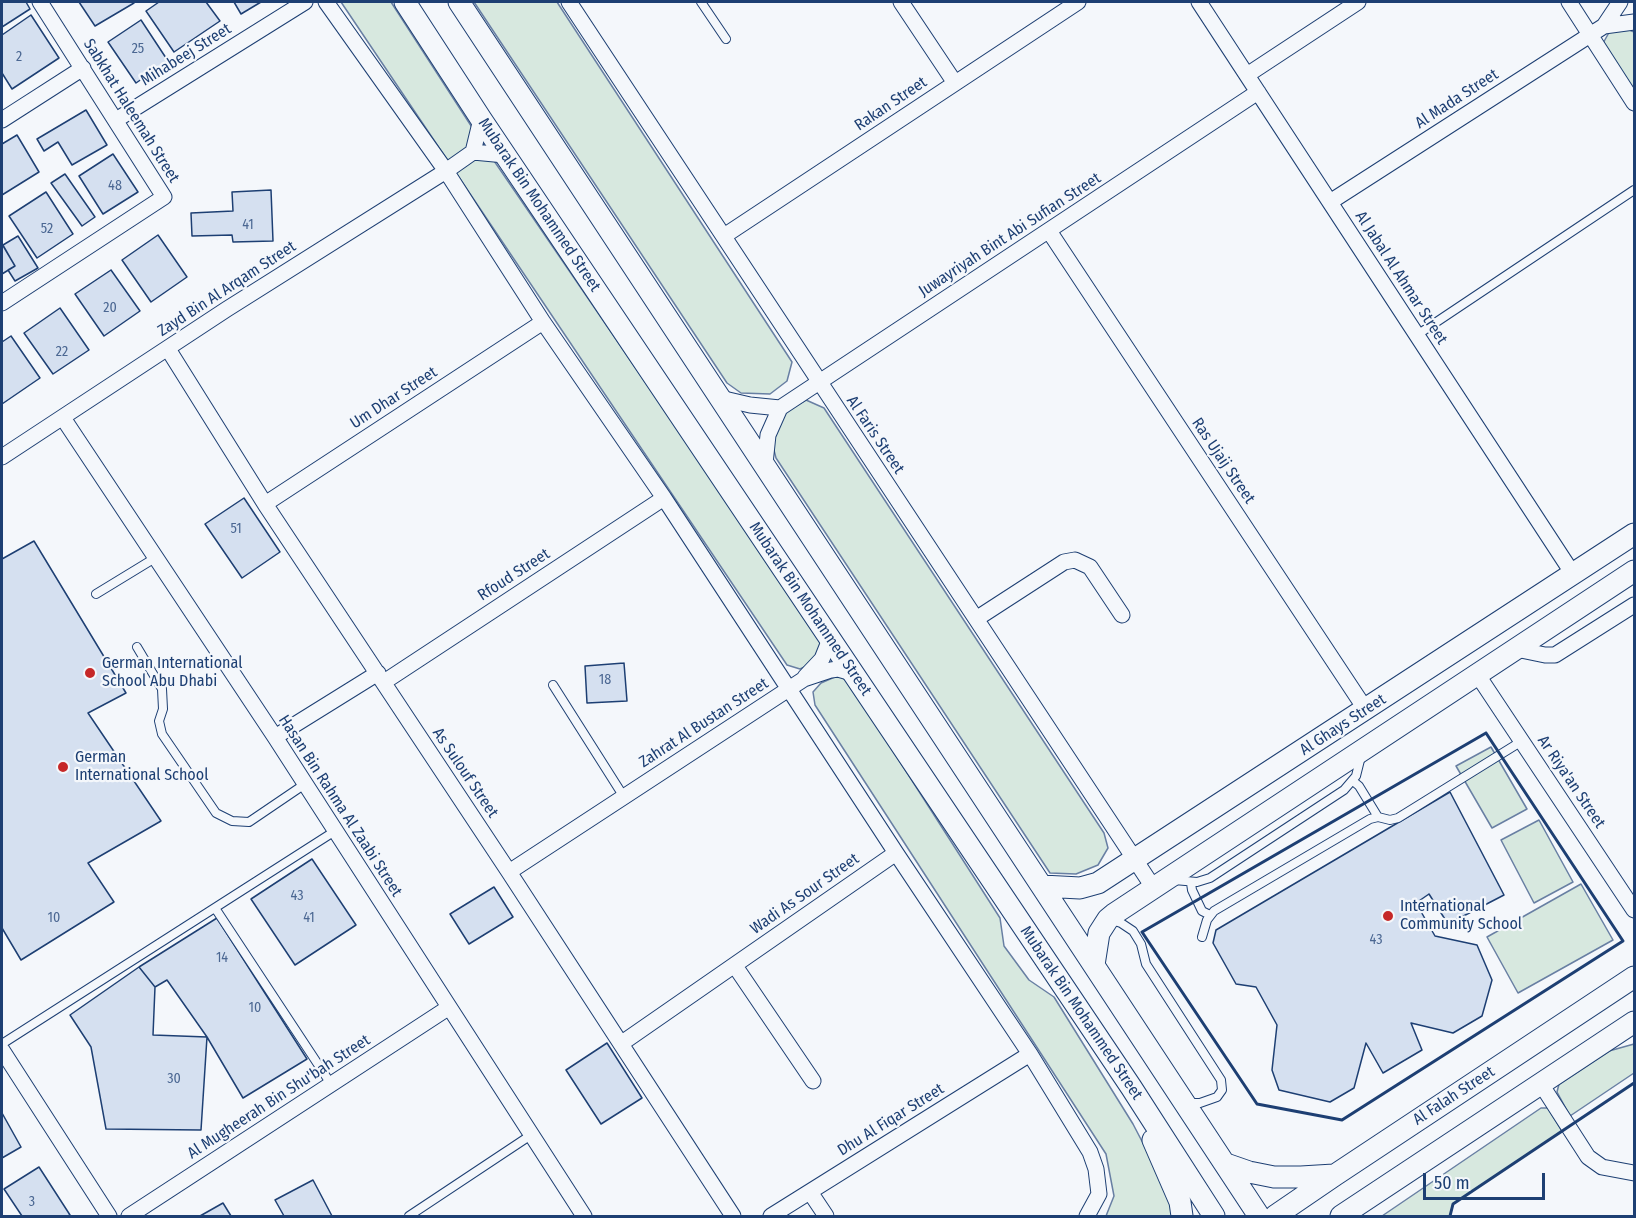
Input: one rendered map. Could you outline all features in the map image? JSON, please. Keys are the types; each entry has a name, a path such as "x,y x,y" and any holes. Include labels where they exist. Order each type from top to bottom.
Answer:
{"main road":[{"name":"Mubarak Bin Mohammed Street","path":"405,2 505,155 1131,1087 1214,1216"},
{"path":"459,2 1259,1216"},
{"name":"Al Ghays Street","path":"1042,886 1070,889 1098,883 1635,534"},
{"name":"Al Ghays Street","path":"1108,920 1159,883 1635,571"},
{"path":"1094,965 1099,933 1108,920"},
{"name":"Al Falah Street","path":"1275,1216 1335,1174 1635,977"},
{"path":"1346,1215 1635,1022"},
{"path":"1131,1087 1180,1202 1182,1216"},
{"path":"1226,1164 1274,1177 1302,1178 1335,1174"}],"street":[{"name":"Sabkhat Haleemah Street","path":"2,303 164,197 40,2"},
{"name":"Mihabeej Street","path":"116,120 305,2"},
{"path":"326,2 446,171 543,322 664,498 1030,1054 1090,1152 1096,1169 1099,1194 1088,1216"},
{"name":"Al Faris Street","path":"569,2 1134,859 1159,883"},
{"path":"901,2 955,83"},
{"name":"Rakan Street","path":"724,236 1078,2"},
{"name":"Al Jabal Al Ahmar Street","path":"1199,2 1573,574"},
{"path":"1247,75 1358,2"},
{"path":"1569,2 1598,30 1635,103"},
{"name":"Al Mada Street","path":"1330,202 1598,30 1620,2"},
{"name":"Al Mada Street","path":"1598,30 1635,22"},
{"path":"2,120 83,68"},
{"name":"Juwayriyah Bint Abi Sufian Street","path":"780,408 1258,92"},
{"path":"481,119 473,152 505,155"},
{"name":"Zayd Bin Al Arqam Street","path":"2,457 227,309 473,152"},
{"name":"Ras Ujaij Street","path":"1049,231 1366,710"},
{"name":"Um Dhar Street","path":"265,504 543,322"},
{"name":"As Sulouf Street","path":"168,349 265,504 510,872 734,1216"},
{"path":"720,398 750,405 780,408 768,435 765,464"},
{"name":"Hasan Bin Rahma Al Zaabi Street","path":"63,417 275,736 584,1216"},
{"name":"Rfoud Street","path":"275,736 381,678 664,498"},
{"path":"976,619 1065,562 1075,560 1090,567 1122,615"},
{"path":"1516,649 1555,655 1632,611"},
{"name":"Zahrat Al Bustan Street","path":"804,680 807,673 822,659 830,639"},
{"name":"Zahrat Al Bustan Street","path":"510,872 788,689 831,670 852,673"},
{"name":"Ar Riya'an Street","path":"1477,674 1635,910"},
{"name":"Wadi As Sour Street","path":"622,1043 896,853"},
{"path":"735,966 813,1081"},
{"name":"Al Mugheerah Bin Shu'bah Street","path":"129,1216 448,1008"},
{"path":"2,1050 110,1216"},
{"name":"Dhu Al Fiqar Street","path":"771,1216 1030,1054"},
{"path":"1541,1084 1588,1157 1602,1167 1635,1173"},
{"path":"810,1192 826,1216"}],"lane":[{"path":"701,2 726,39"},
{"path":"1417,335 1635,190"},
{"path":"96,594 155,558"},
{"path":"137,647 162,689 163,709 159,721 162,734 216,813 232,821 249,822 305,784"},
{"path":"553,685 624,797"},
{"path":"1202,937 1210,915 1214,911 1370,819 1398,818 1522,741"},
{"path":"1159,883 1191,883 1210,878 1344,790 1353,781 1358,771 1363,749"},
{"path":"1353,781 1359,786 1378,817"},
{"path":"2,1044 335,831"},
{"path":"1191,883 1202,911 1210,915"},
{"path":"215,908 331,1084"},
{"path":"1108,920 1121,923 1133,931 1141,944 1146,964 1221,1080 1222,1090 1217,1097 1200,1103 1185,1103"},
{"path":"409,1216 531,1135"}],"shaded area":[{"path":"341,2 391,2 488,152 823,642 813,663 800,669 787,665"},
{"path":"474,2 557,2 792,362 787,381 770,394 741,393 727,383"},
{"path":"1611,29 1627,29 1634,32 1634,95 1602,45"},
{"path":"806,400 824,408 1104,833 1108,848 1098,865 1076,874 1050,873 776,458 770,435 787,411"},
{"path":"837,676 847,679 1000,918 1004,946 1029,980 1054,997 1133,1124 1172,1199 1177,1216 1106,1216 1114,1196 1106,1154 815,705 813,692 821,683"},
{"path":"1491,747 1527,809 1492,828 1456,766"},
{"path":"1539,820 1573,882 1534,903 1501,840"},
{"path":"1581,884 1613,940 1518,993 1487,937"},
{"path":"1634,1044 1634,1073 1570,1116 1557,1092 1559,1084 1609,1051"},
{"path":"1541,1108 1548,1108 1562,1131 1453,1204 1450,1216 1382,1216"}],"building":[{"path":"2,2 26,2 30,9 2,27"},
{"path":"79,2 133,2 134,3 95,26"},
{"path":"159,2 206,2 220,21 174,52 146,11"},
{"path":"234,2 261,2 241,14"},
{"path":"31,15 59,58 12,89 2,73 2,35"},
{"path":"141,20 168,61 136,83 108,42"},
{"path":"86,110 107,145 72,165 58,142 44,151 37,139"},
{"path":"17,135 39,172 2,195 2,144"},
{"path":"113,154 138,192 103,214 79,176"},
{"path":"65,174 95,217 82,226 51,183"},
{"path":"271,190 273,241 233,242 232,235 192,236 191,213 233,211 232,192"},
{"path":"46,192 73,234 37,258 9,216"},
{"path":"158,235 187,277 151,302 122,260"},
{"path":"18,236 38,268 15,281 8,270 15,266 3,245"},
{"path":"2,244 15,266 2,274"},
{"path":"111,270 140,311 104,336 75,294"},
{"path":"60,308 89,350 53,374 24,333"},
{"path":"11,336 40,378 2,404 2,342"},
{"path":"244,498 280,552 242,578 205,524"},
{"name":"German International School","path":"34,541 126,693 88,713 161,821 88,863 114,902 21,960 2,928 2,559"},
{"path":"624,663 627,701 587,703 585,666"},
{"path":"1450,792 1504,895 1448,924 1429,894 1416,903 1435,936 1477,945 1492,980 1482,1016 1453,1033 1411,1023 1422,1050 1383,1073 1366,1043 1354,1088 1330,1102 1279,1090 1272,1070 1277,1025 1256,987 1236,984 1213,943 1216,930"},
{"path":"312,859 356,925 295,965 251,899"},
{"path":"494,887 513,917 469,944 450,914"},
{"path":"217,918 307,1059 243,1098 207,1037 167,980 155,987 139,967"},
{"path":"139,967 155,987 153,1035 207,1037 201,1130 106,1129 91,1047 70,1015"},
{"path":"607,1043 642,1098 601,1124 566,1070"},
{"path":"2,1113 21,1147 2,1158"},
{"path":"39,1167 70,1215 22,1216 4,1189"},
{"path":"313,1180 332,1216 284,1216 275,1200"},
{"path":"223,1203 231,1216 200,1216"}],"wall":[{"path":"1486,733 1623,941 1342,1120 1257,1104 1142,932 1486,733"},
{"path":"1450,1216 1453,1204 1634,1083"}],"place":[{"name":"German International School Abu Dhabi","path":"90,673"},
{"name":"German International School","path":"63,767"},
{"name":"International Community School","path":"1388,916"}]}
